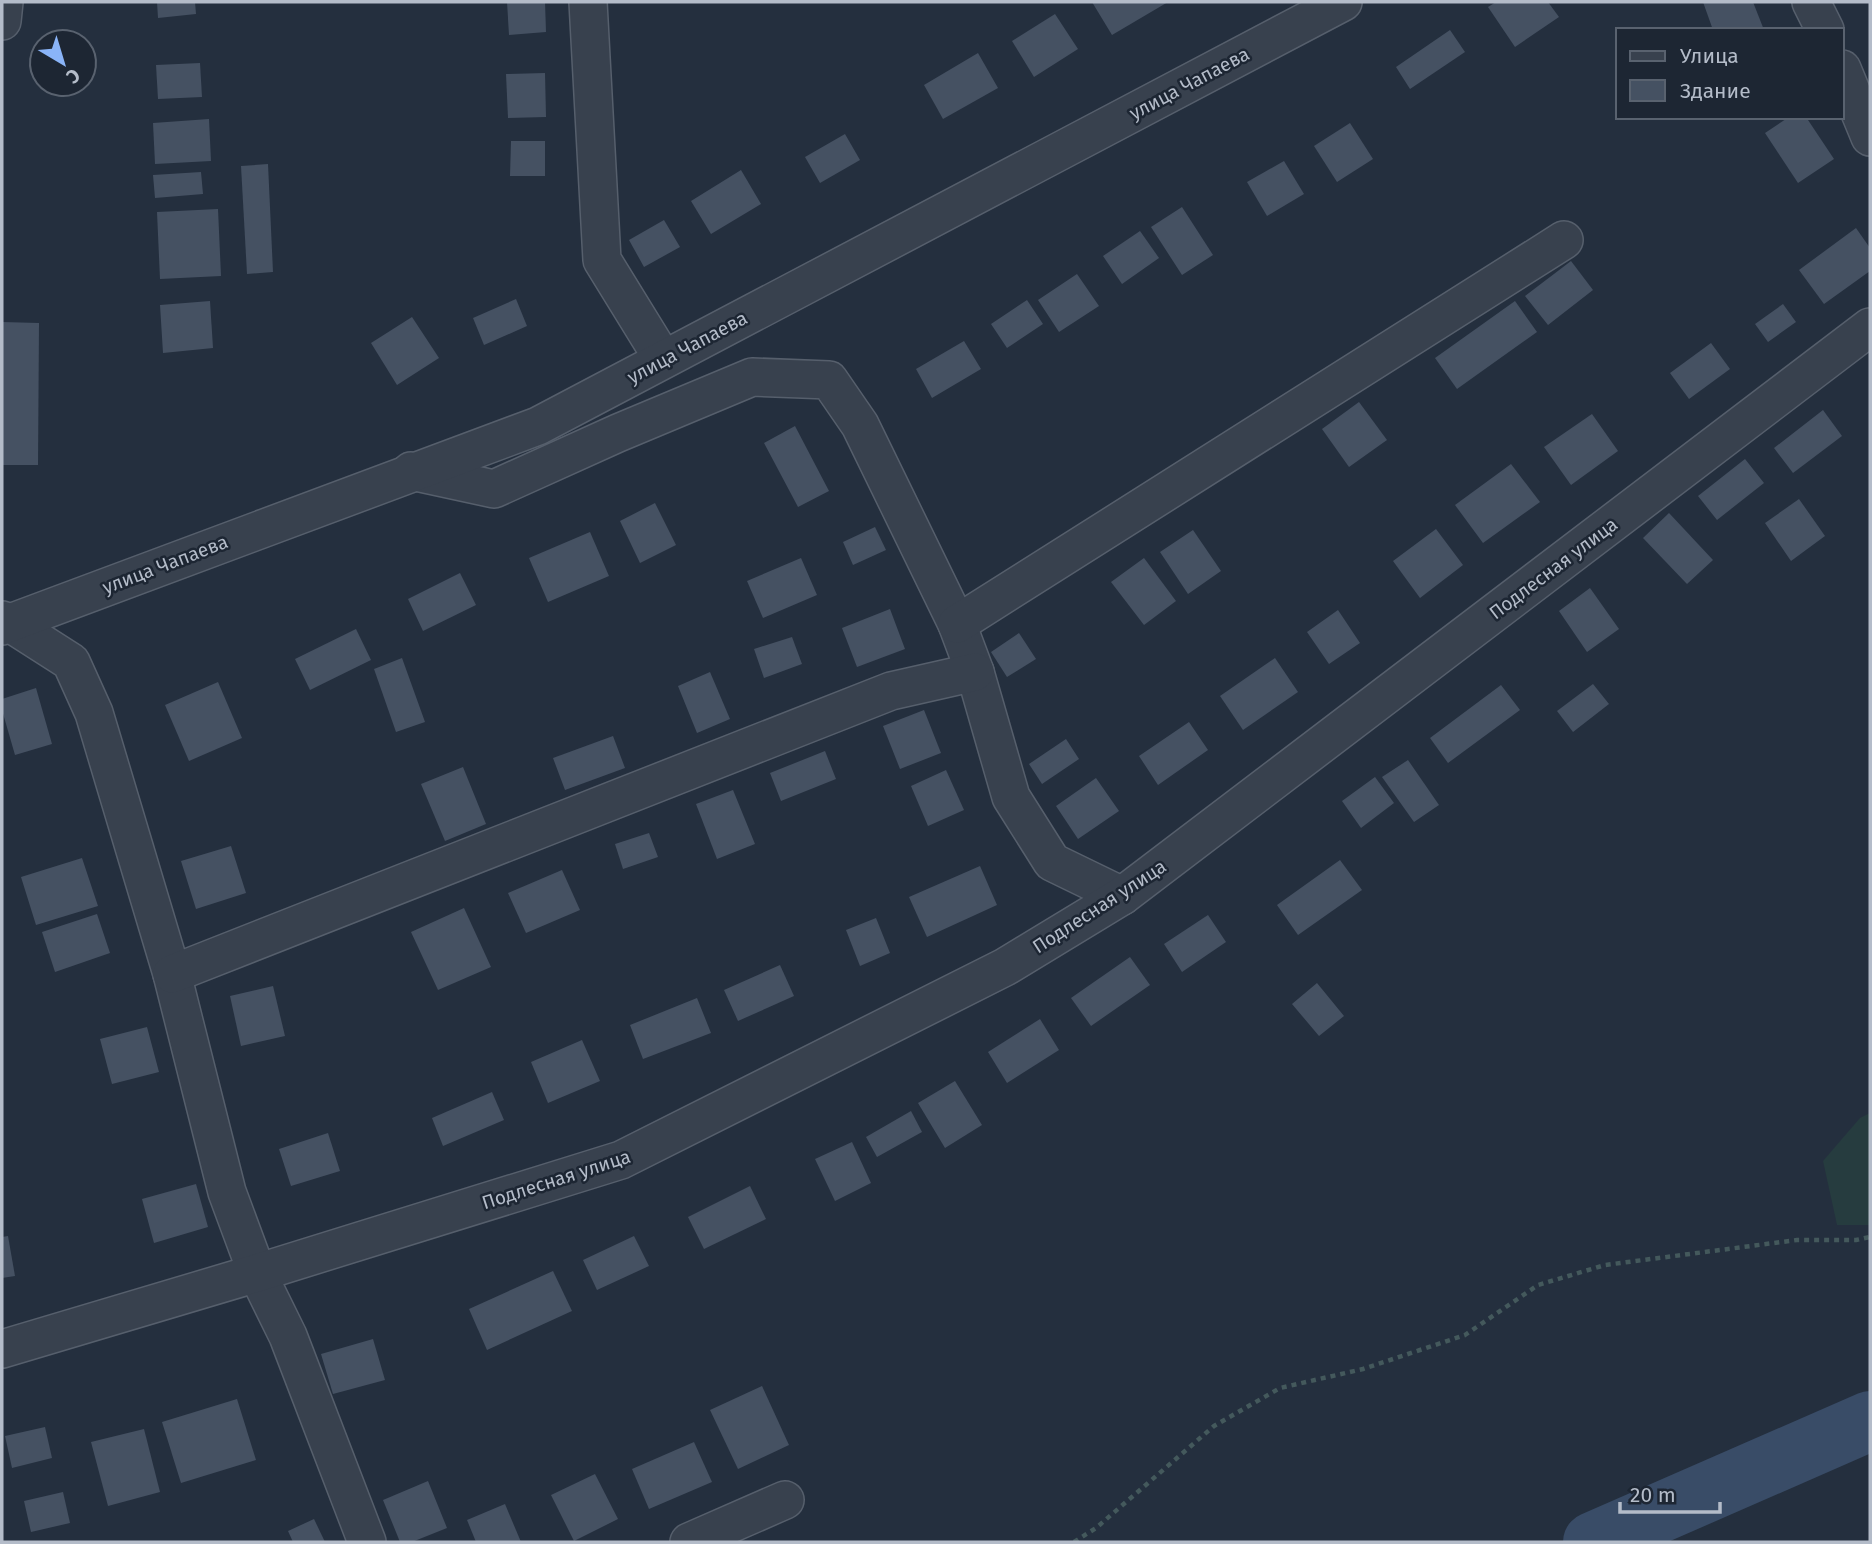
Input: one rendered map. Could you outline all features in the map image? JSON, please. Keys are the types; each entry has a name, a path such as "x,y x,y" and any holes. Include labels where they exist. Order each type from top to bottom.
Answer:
{"street":[{"path":"2,21 4,2"},
{"path":"588,2 602,260 663,359"},
{"name":"улица Чапаева","path":"4,623 538,426 1343,2"},
{"path":"1811,2 1824,28"},
{"path":"1844,74 1870,137"},
{"path":"957,624 1564,240"},
{"name":"Подлесная улица","path":"2,1349 621,1160 1005,967 1122,896 1870,327"},
{"path":"411,471 494,489 752,377 829,380 860,425 957,624 975,672 1011,797 1052,862 1122,896"},
{"path":"4,623 71,662 94,713 172,974 227,1192 257,1273 288,1336 367,1542"},
{"path":"172,974 891,691 975,672"},
{"path":"689,1542 785,1500"}],"path":[{"path":"1074,1542 1096,1528 1214,1426 1280,1388 1363,1368 1465,1335 1538,1285 1605,1265 1797,1240 1856,1240 1870,1237"}],"green space":[{"path":"1870,1113 1870,1225 1837,1225 1823,1161 1860,1118"}],"building":[{"path":"157,2 195,2 196,14 158,18"},
{"path":"507,2 545,2 546,32 509,35"},
{"path":"1092,2 1168,2 1112,35"},
{"path":"1496,2 1548,2 1559,17 1515,47 1488,7"},
{"path":"1703,2 1753,2 1763,28 1712,28"},
{"path":"1055,14 1078,49 1034,77 1012,41"},
{"path":"1450,30 1465,52 1410,89 1396,67"},
{"path":"978,53 998,88 943,119 924,85"},
{"path":"200,63 202,97 158,99 156,65"},
{"path":"545,73 546,117 508,118 506,74"},
{"path":"209,119 211,161 155,164 153,123"},
{"path":"1786,119 1807,119 1834,159 1798,183 1765,133"},
{"path":"1350,123 1373,159 1337,182 1314,146"},
{"path":"845,134 860,160 820,183 805,157"},
{"path":"511,141 545,141 545,176 510,176"},
{"path":"1284,161 1304,194 1267,216 1247,182"},
{"path":"268,164 273,272 247,274 241,166"},
{"path":"741,170 761,204 711,234 691,201"},
{"path":"201,172 203,194 155,198 153,175"},
{"path":"1182,207 1213,255 1182,275 1151,227"},
{"path":"218,209 221,276 160,279 157,212"},
{"path":"664,220 680,247 644,267 629,240"},
{"path":"1856,228 1870,248 1870,271 1824,304 1799,270"},
{"path":"1140,231 1159,258 1122,284 1103,256"},
{"path":"1571,261 1593,290 1548,325 1525,296"},
{"path":"1077,274 1099,306 1059,332 1038,300"},
{"path":"516,299 527,326 484,345 473,318"},
{"path":"1027,300 1043,324 1007,348 991,324"},
{"path":"210,301 213,348 163,353 160,305"},
{"path":"1515,301 1537,332 1457,389 1435,358"},
{"path":"1783,304 1796,322 1768,342 1755,324"},
{"path":"412,317 439,358 397,385 371,343"},
{"path":"2,322 39,323 38,465 2,465"},
{"path":"964,341 981,369 932,398 916,369"},
{"path":"1711,343 1730,369 1689,399 1670,373"},
{"path":"1359,402 1387,440 1349,467 1322,429"},
{"path":"1823,410 1842,436 1793,473 1774,448"},
{"path":"1592,414 1618,451 1571,485 1544,447"},
{"path":"795,426 829,491 798,507 764,443"},
{"path":"1745,459 1764,483 1717,520 1698,496"},
{"path":"1511,464 1540,502 1483,543 1455,505"},
{"path":"1799,499 1825,536 1791,561 1765,523"},
{"path":"655,503 676,545 640,563 620,521"},
{"path":"1669,513 1713,560 1687,584 1643,538"},
{"path":"875,527 886,550 853,565 843,542"},
{"path":"1436,529 1463,565 1420,598 1393,561"},
{"path":"1193,530 1221,571 1188,594 1160,552"},
{"path":"590,532 609,576 548,602 529,558"},
{"path":"801,558 817,595 763,618 747,581"},
{"path":"1144,558 1176,601 1144,625 1111,582"},
{"path":"460,573 476,605 423,631 408,599"},
{"path":"1590,588 1619,629 1587,652 1559,611"},
{"path":"890,609 905,649 857,667 842,628"},
{"path":"1338,610 1360,643 1329,664 1307,632"},
{"path":"356,629 371,660 310,690 295,659"},
{"path":"1019,633 1036,659 1007,677 991,652"},
{"path":"792,637 802,664 764,678 754,649"},
{"path":"402,658 425,722 396,732 374,669"},
{"path":"1275,658 1298,692 1243,730 1220,696"},
{"path":"710,672 730,719 697,733 678,686"},
{"path":"218,682 242,738 189,761 165,705"},
{"path":"1593,684 1609,704 1573,732 1557,711"},
{"path":"1501,685 1520,710 1448,763 1430,738"},
{"path":"36,688 52,744 15,755 2,710 2,699"},
{"path":"924,710 941,753 900,769 883,726"},
{"path":"1189,722 1208,750 1158,785 1139,756"},
{"path":"613,736 625,768 565,790 553,758"},
{"path":"1066,739 1079,759 1042,784 1029,764"},
{"path":"825,751 836,779 781,801 770,773"},
{"path":"1408,760 1439,805 1414,822 1382,777"},
{"path":"463,767 486,824 445,841 421,784"},
{"path":"946,770 964,810 928,826 911,786"},
{"path":"1375,777 1394,803 1361,828 1342,801"},
{"path":"1096,778 1119,811 1078,839 1056,806"},
{"path":"733,790 755,844 717,859 696,804"},
{"path":"649,833 658,857 623,869 615,844"},
{"path":"231,846 246,893 196,909 181,861"},
{"path":"82,858 98,906 36,925 21,877"},
{"path":"1340,860 1362,890 1298,935 1277,905"},
{"path":"980,866 997,905 927,937 909,897"},
{"path":"562,870 580,910 526,933 508,893"},
{"path":"464,908 491,967 438,990 411,932"},
{"path":"97,914 110,953 55,972 42,932"},
{"path":"1208,915 1226,942 1182,972 1164,944"},
{"path":"876,918 890,953 860,966 846,930"},
{"path":"1130,957 1150,985 1091,1026 1071,998"},
{"path":"780,965 794,996 738,1021 724,990"},
{"path":"1317,983 1344,1016 1319,1036 1292,1004"},
{"path":"273,986 285,1036 241,1046 230,996"},
{"path":"697,998 711,1033 643,1059 630,1025"},
{"path":"1040,1019 1059,1050 1007,1083 988,1052"},
{"path":"147,1027 159,1072 112,1084 100,1039"},
{"path":"582,1040 600,1081 548,1103 531,1062"},
{"path":"955,1081 982,1125 945,1148 918,1103"},
{"path":"492,1092 504,1120 443,1146 432,1118"},
{"path":"911,1111 922,1132 877,1157 866,1137"},
{"path":"328,1133 340,1171 291,1186 279,1149"},
{"path":"852,1142 871,1183 835,1201 815,1159"},
{"path":"196,1184 208,1227 154,1243 142,1199"},
{"path":"750,1186 766,1219 704,1249 688,1217"},
{"path":"8,1236 15,1276 2,1278 2,1237"},
{"path":"634,1236 649,1266 597,1290 583,1260"},
{"path":"553,1271 572,1311 487,1350 469,1309"},
{"path":"373,1339 385,1380 333,1394 321,1354"},
{"path":"762,1386 789,1445 738,1469 710,1410"},
{"path":"237,1399 256,1460 181,1483 162,1422"},
{"path":"45,1427 52,1458 12,1468 5,1436"},
{"path":"144,1429 160,1492 108,1506 91,1442"},
{"path":"694,1442 712,1482 649,1509 632,1469"},
{"path":"595,1474 618,1519 574,1541 551,1495"},
{"path":"428,1481 447,1528 412,1542 400,1542 383,1500"},
{"path":"63,1492 70,1523 31,1532 24,1501"},
{"path":"505,1504 521,1542 476,1542 467,1520"},
{"path":"314,1519 325,1542 293,1542 288,1531"}],"waterway":[{"path":"1593,1542 1870,1421"}]}
